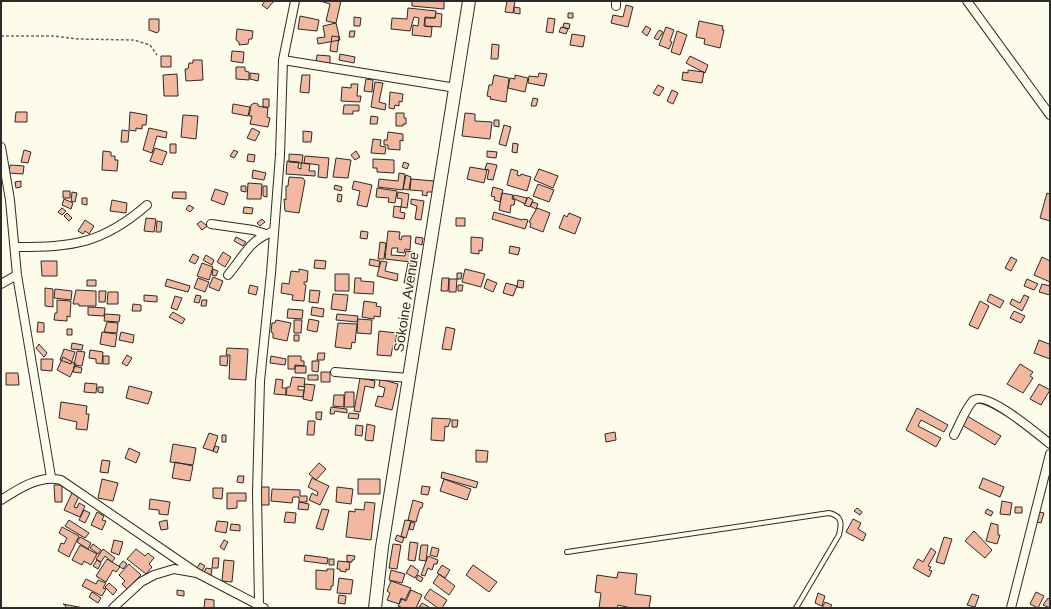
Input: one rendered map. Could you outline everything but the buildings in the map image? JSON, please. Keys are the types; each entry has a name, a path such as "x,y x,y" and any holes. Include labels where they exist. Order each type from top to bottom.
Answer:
{"street":[{"path":"1,500 25,486 52,477 71,486 197,573 261,607 257,493 260,381 274,231 282,120 283,60 295,1"},
{"name":"Sokoine Avenue","path":"375,608 382,547 469,1"},
{"path":"967,1 1050,115"},
{"path":"283,60 456,88"},
{"path":"1,147 16,247 17,275 52,477"},
{"path":"16,247 74,244 101,236 124,223 147,205"},
{"path":"211,224 253,230 266,234"},
{"path":"228,275 240,261 248,248 260,236 274,231"},
{"path":"1,284 17,275"},
{"path":"335,372 409,378"},
{"path":"954,435 970,404 977,399 983,399 1000,408 1050,444"},
{"path":"1010,608 1050,454"},
{"path":"113,608 142,582 154,575 174,569 197,573"}],"lane":[{"path":"567,552 780,519 829,513 836,515 840,519 841,526 839,535 796,608"}],"path":[{"path":"1,36 52,36 78,39 134,40 150,45 156,55"}]}
